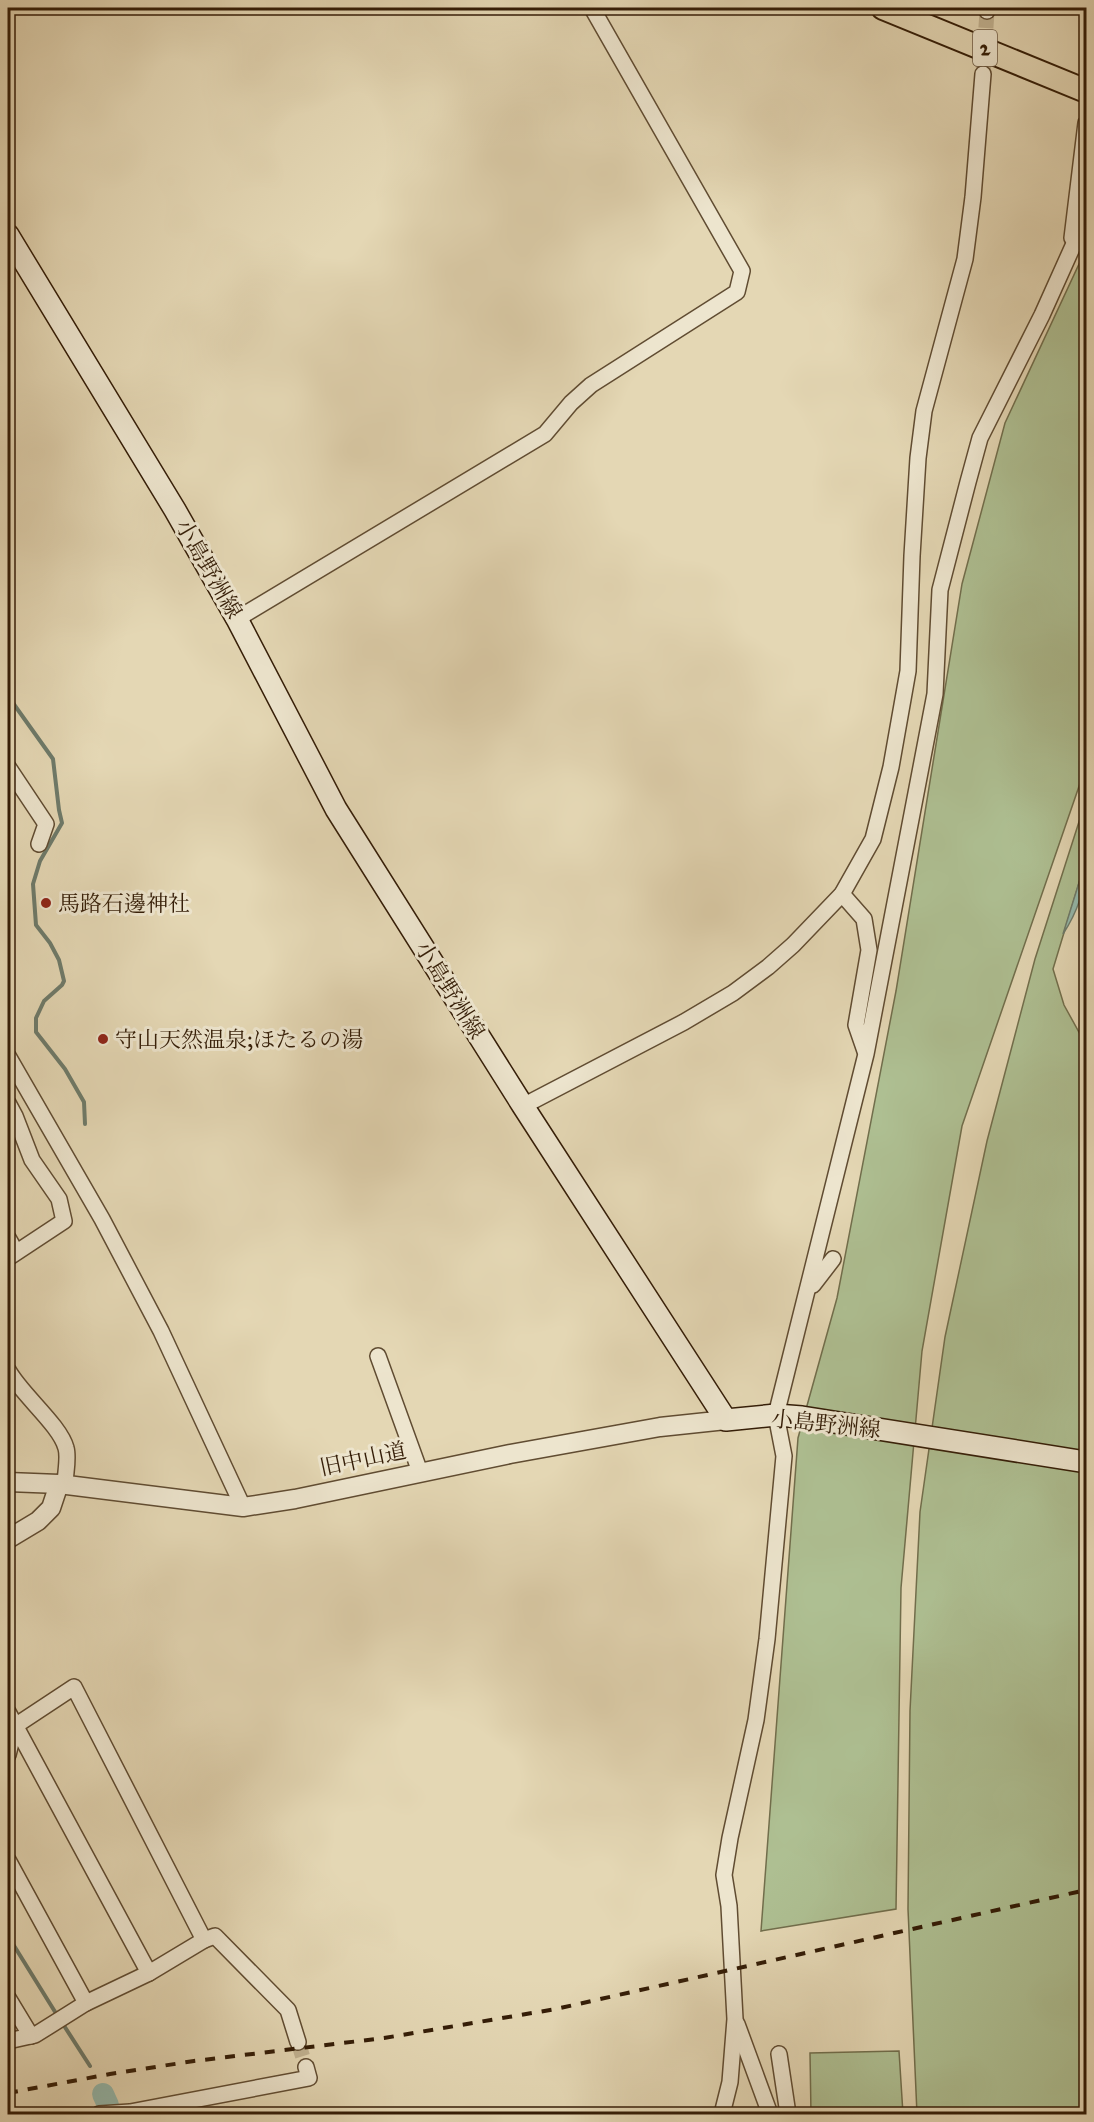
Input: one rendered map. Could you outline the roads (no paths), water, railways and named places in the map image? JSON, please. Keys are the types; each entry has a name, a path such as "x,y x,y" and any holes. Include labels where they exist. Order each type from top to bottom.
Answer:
{"main road":[{"name":"2","path":"883,8 1086,90"},
{"name":"小島野洲線","path":"8,235 175,510 237,619 336,809 523,1106 726,1420 776,1415 802,1417 1086,1462"}],"street":[{"path":"237,619 545,434 571,403 591,385 737,292 742,271 592,8"},
{"path":"523,1106 684,1022 733,993 793,945 842,894 873,839 891,767 908,671 918,458 924,411 965,259 983,74"},
{"path":"1071,250 1086,123"},
{"path":"722,2115 730,2082 735,2019 729,1906 724,1875 756,1720 767,1640 783,1456 776,1415 866,1054 935,694 940,590 980,438 1042,315 1086,217"},
{"path":"8,767 12,785 46,824 39,844"},
{"path":"842,894 864,919 869,950 856,1025 866,1054"},
{"path":"8,1056 102,1219 161,1331 243,1507"},
{"path":"8,1103 32,1160 59,1199 64,1221 12,1255 8,1238"},
{"path":"809,1289 832,1259"},
{"path":"378,1356 420,1472"},
{"path":"8,1370 16,1384 57,1431 67,1449 62,1485 51,1508 38,1521 8,1539"},
{"name":"旧中山道","path":"8,1482 62,1485 243,1507 295,1499 420,1472 660,1427 726,1420"},
{"path":"11,1719 74,1687 204,1940"},
{"path":"8,1755 11,1719"},
{"path":"11,1719 149,1973"},
{"path":"8,1860 86,2003"},
{"path":"8,2041 31,2036 86,2003 149,1973 204,1940 215,1936 288,2010 298,2042"},
{"path":"8,1998 31,2036"},
{"path":"735,2019 770,2115"},
{"path":"779,2054 788,2115"},
{"path":"99,2115 161,2110 309,2078 306,2067"}],"water":[{"path":"1086,860 1085,880 1080,899 1063,934"}],"waterway":[{"path":"8,696 53,759 62,823 40,861 33,884 36,925 50,943 59,960 64,981 44,1001 36,1018 36,1032 65,1069 84,1102 85,1124"},
{"path":"8,1936 57,2015"},
{"path":"61,2021 90,2066"},
{"path":"103,2094 108,2105"}],"tunnel":[{"path":"983,74 987,11"},
{"path":"298,2042 306,2067"}],"railway":[{"path":"8,2093 194,2061 384,2038 556,2009 1086,1890"}],"place":[{"name":"馬路石邊神社","path":"46,903"},
{"name":"守山天然温泉;ほたるの湯","path":"103,1039"}]}
